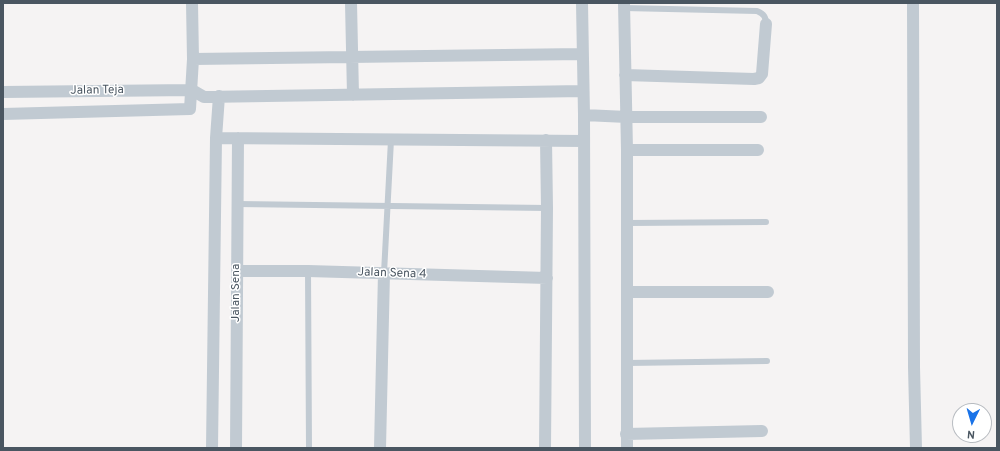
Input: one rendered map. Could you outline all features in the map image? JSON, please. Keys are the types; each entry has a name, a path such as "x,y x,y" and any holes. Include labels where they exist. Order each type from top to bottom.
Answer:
{"street":[{"path":"190,109 192,90 192,3"},
{"path":"351,3 353,95"},
{"path":"582,3 584,115 584,448"},
{"path":"913,3 914,367 916,448"},
{"path":"624,5 628,150 627,448"},
{"path":"625,75 754,80 760,78 762,74 766,24"},
{"path":"192,60 582,54"},
{"path":"192,90 204,97 583,91"},
{"name":"Jalan Teja","path":"3,92 192,90"},
{"path":"212,448 216,138 219,96"},
{"path":"190,109 204,97"},
{"name":"Jalan Teja","path":"3,114 190,109"},
{"path":"584,115 627,117 761,117"},
{"path":"216,138 584,140"},
{"name":"Jalan Sena","path":"236,448 238,138"},
{"path":"545,448 547,278 546,140"},
{"path":"628,150 758,150"},
{"name":"Jalan Sena 4","path":"238,271 308,271 547,278"},
{"path":"380,448 384,273"},
{"path":"627,292 768,292"},
{"path":"626,434 762,431"}],"lane":[{"path":"624,5 757,11 766,17 766,24"},
{"path":"384,273 391,140"},
{"path":"237,204 547,208"},
{"path":"628,223 766,222"},
{"path":"308,271 309,448"},
{"path":"627,363 767,361"}]}
